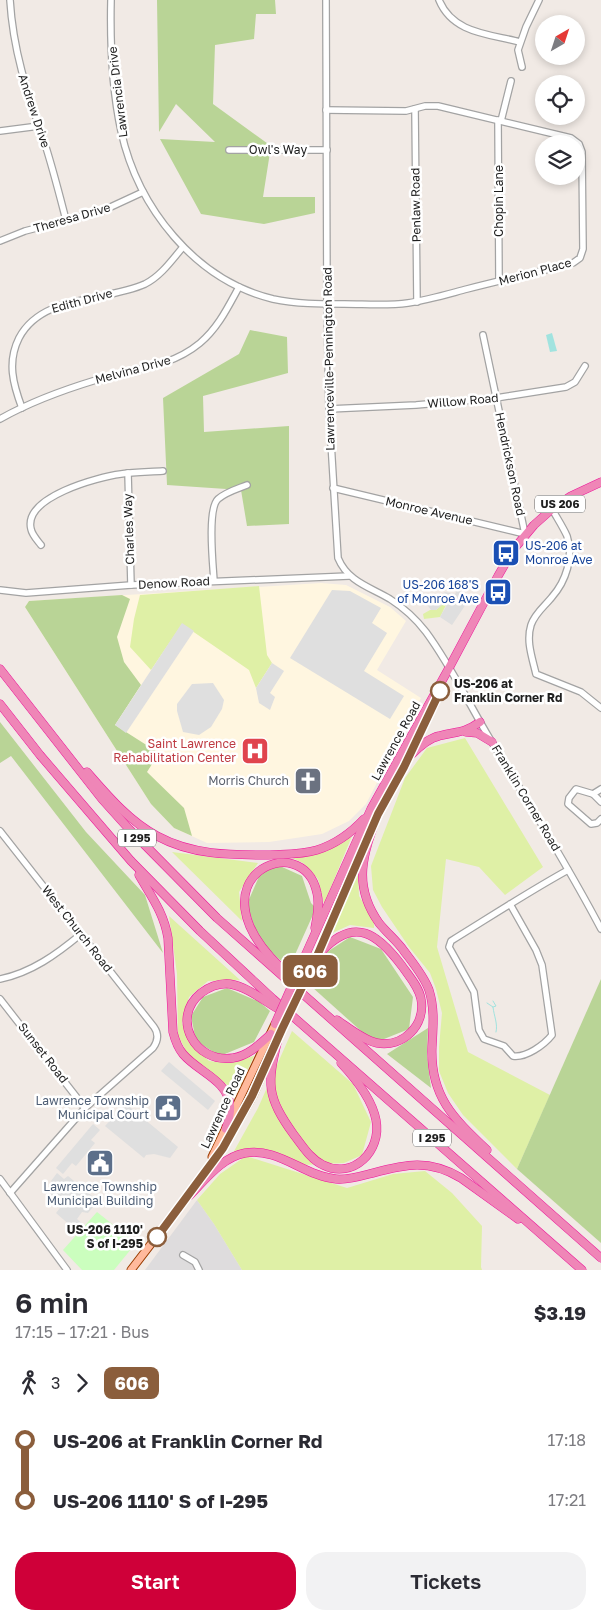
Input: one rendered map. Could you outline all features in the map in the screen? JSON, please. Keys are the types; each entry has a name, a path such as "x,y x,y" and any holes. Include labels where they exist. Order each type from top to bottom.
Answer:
{"highway":[{"name":"US 206","path":"449,668 498,576 513,550 526,534 552,509 571,496 601,482"},
{"name":"Lawrence Road","path":"279,1026 317,956 374,812 409,757 436,702 449,668"},
{"name":"Lawrence Road","path":"279,1026 312,940 374,812 449,668"},
{"name":"I 295","path":"0,669 102,799 128,829 211,912 601,1258"},
{"name":"I 295","path":"0,704 40,755 130,860 200,932 580,1270"},
{"path":"464,732 480,722"},
{"path":"409,757 418,748 437,736 464,732 477,733 492,742"},
{"path":"54,737 131,818 142,827 168,842 197,851 226,855 294,854 316,850 347,835 374,812"},
{"path":"374,812 364,855 362,876 364,887 368,902 375,916 412,961 428,987 434,1020 432,1072 440,1095 460,1124 550,1213"},
{"path":"130,860 156,901 166,925 175,1040 183,1054 219,1083 227,1094 230,1108 226,1129"},
{"path":"296,987 262,947 248,921 244,896 248,883 257,872 269,865 284,863 297,867 309,875 315,884 318,900 312,940"},
{"path":"314,1004 365,1038 383,1044 396,1042 408,1035 417,1025 422,1012 421,999 415,984 384,943 373,936 360,932 346,933 334,939 317,956"},
{"path":"271,1034 254,1049 239,1056 217,1058 202,1051 194,1043 188,1029 187,1016 198,996 210,988 224,984 244,988 296,1018"},
{"path":"278,1039 270,1077 273,1097 278,1110 299,1141 317,1161 335,1169 352,1167 365,1159 373,1148 377,1130 375,1117 369,1102 345,1067 312,1032"},
{"path":"189,1196 229,1158 250,1152 266,1153 321,1176 336,1179 353,1178 406,1165 425,1164 442,1168 456,1175 552,1244"}],"main road":[{"name":"Lawrence Road","path":"200,1179 271,1034 279,1026"},
{"name":"Lawrence Road","path":"131,1270 189,1196 223,1148 252,1096 278,1039 279,1026"}],"street":[{"name":"Andrew Drive","path":"10,0 17,55 66,220"},
{"name":"Lawrencia Drive","path":"111,0 113,66 118,116 126,149 143,192 159,217 184,248 205,267 239,287 256,294 287,302 327,304"},
{"name":"Lawrenceville-Pennington Road","path":"326,0 329,409 337,551 341,565 349,576"},
{"path":"439,0 449,16 461,26 473,31 520,42"},
{"path":"522,67 518,50 520,42 539,0"},
{"name":"Chopin Lane","path":"499,281 500,120 511,81"},
{"name":"Merion Place","path":"326,110 396,111 425,106 438,106 571,138 579,144 582,152 584,249 580,258 573,263 417,302 327,304"},
{"name":"Penlaw Road","path":"415,109 417,302"},
{"path":"0,131 39,126"},
{"name":"Owl's Way","path":"229,150 326,150"},
{"name":"Theresa Drive","path":"0,241 25,231 102,211 143,192"},
{"name":"Edith Drive","path":"22,408 12,379 12,361 17,343 32,321 47,310 56,307 147,283 160,273 184,248"},
{"name":"Melvina Drive","path":"0,419 76,386 157,366 178,358 200,344 215,328 239,287"},
{"name":"Hendrickson Road","path":"484,335 526,534"},
{"name":"Willow Road","path":"329,409 416,405 496,398 566,387 575,382 586,366"},
{"path":"41,545 31,531 30,525 33,514 40,505 78,485 107,476 163,471"},
{"name":"Charles Way","path":"128,473 131,585"},
{"path":"214,581 212,556 213,507 218,499 247,485"},
{"name":"Monroe Avenue","path":"333,488 526,534"},
{"path":"552,509 567,536 569,551 566,575 553,597 538,612 532,624 528,644 536,674 581,692 601,708"},
{"path":"349,576 390,599 412,616 427,633 449,668"},
{"name":"Denow Road","path":"0,590 26,593 131,585 349,576"},
{"name":"Franklin Corner Road","path":"449,668 601,929"},
{"path":"601,802 593,794 576,789 569,798 568,804 590,824 597,823 601,819"},
{"path":"593,794 601,789"},
{"name":"West Church Road","path":"0,830 154,1027 157,1035 153,1048 85,1108"},
{"path":"510,904 536,950 542,966 552,1035 546,1042 520,1057 513,1056 504,1046 484,1039 479,1030 474,992 450,947 451,941 510,904 568,870"},
{"path":"0,979 42,963 81,934"},
{"name":"Sunset Road","path":"0,999 85,1108"},
{"path":"10,1192 85,1108"},
{"path":"0,1180 67,1270"},
{"path":"184,1255 195,1262 199,1270"}],"shaded area":[{"name":"Saint Lawrence Rehabilitation Center","path":"321,583 346,585 390,607 406,621 377,670 421,698 366,804 349,821 322,834 269,842 207,843 174,828 151,804 25,607 29,601"},
{"path":"332,590 350,591 381,608 372,623 387,633 364,671 404,696 390,719 290,658"},
{"path":"457,590 466,594 468,601 452,625 440,617 448,603 453,602 453,598 448,596 444,598 448,600 436,610 431,610 428,606 445,592 455,594"},
{"path":"182,623 194,631 126,733 115,725"},
{"path":"272,663 284,671 270,693 275,697 270,710 259,703 256,688"},
{"path":"213,683 224,700 222,709 211,727 199,735 183,732 177,704 192,684"},
{"path":"169,1062 215,1101 208,1110 161,1071"},
{"path":"126,1104 178,1147 170,1158 154,1154 146,1155 144,1158 105,1126"},
{"path":"93,1124 100,1130 91,1140 95,1143 76,1166 72,1163 63,1174 56,1168"},
{"path":"57,1173 64,1179 68,1176 98,1201 88,1213 82,1212 77,1219 85,1226 79,1233 56,1213 60,1208 47,1198 56,1186 51,1181"},
{"path":"197,1200 242,1270 145,1270"}],"green space":[{"path":"157,0 275,0 276,14 256,14 254,39 215,45 213,104 271,146 263,197 315,197 315,213 264,224 201,214 160,139 215,142 176,104 159,132"},
{"path":"250,330 287,337 288,373 203,396 204,432 289,426 289,524 247,526 241,490 167,485 163,398 239,354"},
{"path":"259,586 267,655 272,663 256,688 249,670 182,624 151,670 130,647 140,595"},
{"path":"122,595 130,599 117,637 124,662 141,685 115,725 159,753 147,772 184,808 192,836 174,828 151,804 25,607 29,601"},
{"path":"448,596 453,598 453,602 447,603 440,617 424,619 423,614 430,610 436,610 447,600 443,599"},
{"path":"0,722 86,832 145,895 163,953 11,756 0,763"},
{"path":"465,738 543,867 505,895 479,867 446,859 437,947 468,1052 550,1095 517,1169 463,1115 448,1093 439,1071 442,1013 436,989 430,973 409,947 373,890 371,866 405,778 427,748"},
{"path":"352,836 324,904 318,879 303,863 290,857 327,850"},
{"path":"172,852 258,863 239,892 242,921"},
{"path":"280,866 302,876 311,903 316,908 289,968 259,941 247,904 261,872"},
{"path":"358,871 359,896 374,920 374,928 350,925 330,934"},
{"path":"169,916 240,980 208,981 189,997 182,1023 189,1042 209,1061 226,1063 254,1056 237,1093 187,1053 178,1035 177,974"},
{"path":"350,937 381,949 413,997 409,1029 379,1041 370,1039 312,987 327,952"},
{"path":"601,979 601,1243 517,1169"},
{"path":"227,988 255,1000 255,998 270,1011 254,1042 220,1056 196,1041 191,1016 203,997"},
{"path":"428,1028 427,1056 431,1088 387,1054"},
{"path":"292,1031 353,1084 371,1122 362,1155 344,1163 302,1165 260,1149 233,1153 258,1108"},
{"path":"246,1156 347,1188 393,1174 425,1171 452,1193 482,1226 482,1270 242,1270 197,1200 220,1174"},
{"path":"97,1212 136,1243 114,1270 82,1270 63,1250"}],"water":[{"path":"552,333 557,351 550,352 546,335"}],"waterway":[{"path":"493,1001 496,1006 493,1007"},
{"path":"487,1003 493,1007 496,1032"}],"bus line":[{"name":"606","path":"157,1237 223,1148 252,1096 317,956 378,814 404,767 440,691"}],"place":[{"name":"US-206 at Monroe Ave","path":"506,553"},
{"name":"US-206 168'S of Monroe Ave","path":"498,592"},
{"name":"US-206 at Franklin Corner Rd","path":"440,691"},
{"name":"Saint Lawrence Rehabilitation Center","path":"255,751"},
{"name":"Morris Church","path":"308,781"},
{"name":"Lawrence Township Municipal Court","path":"168,1108"},
{"name":"Lawrence Township Municipal Building","path":"100,1163"},
{"name":"US-206 1110' S of I-295","path":"157,1237"}]}
